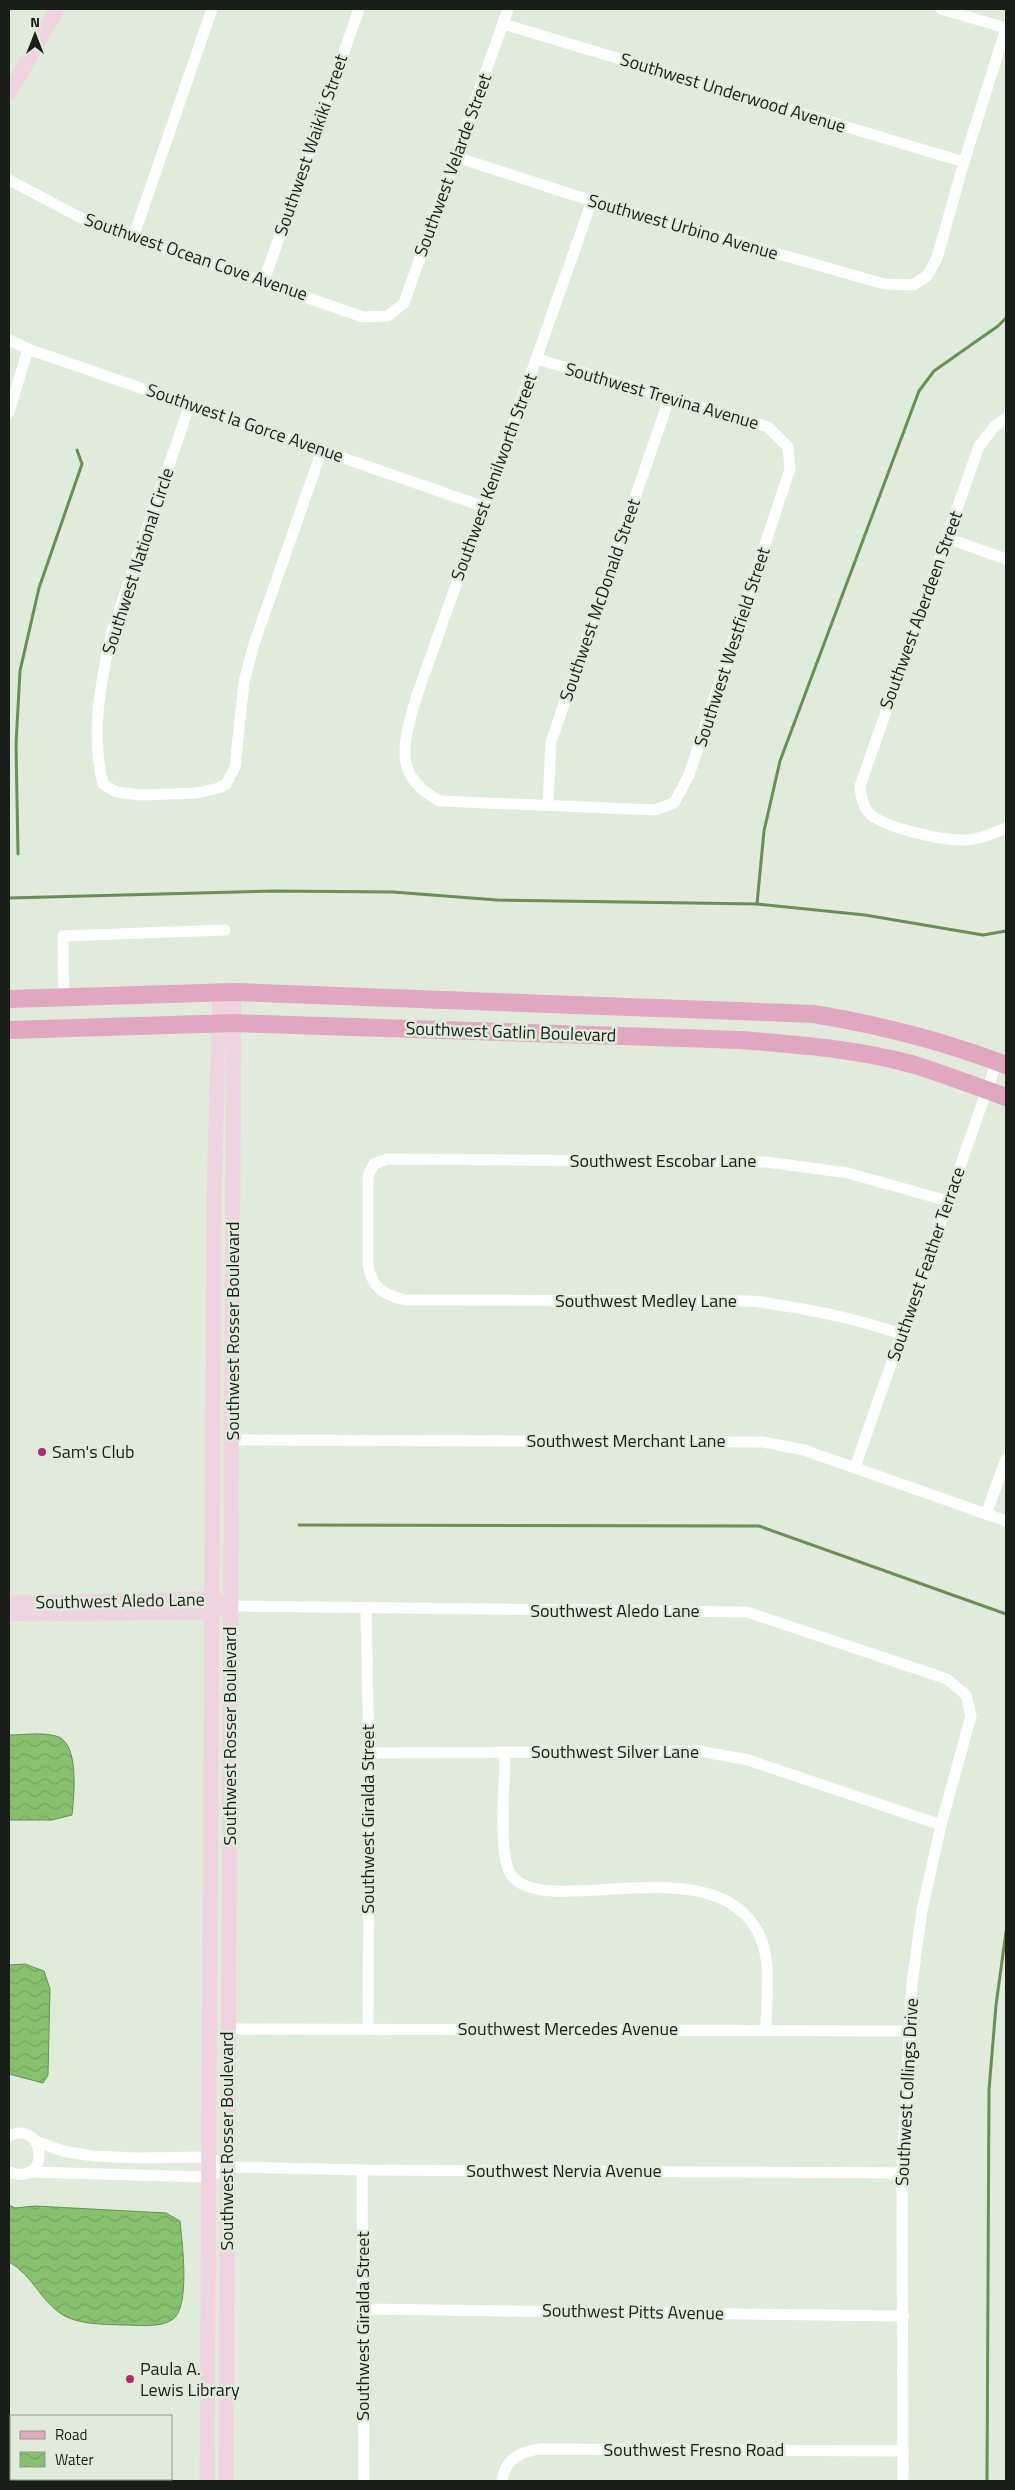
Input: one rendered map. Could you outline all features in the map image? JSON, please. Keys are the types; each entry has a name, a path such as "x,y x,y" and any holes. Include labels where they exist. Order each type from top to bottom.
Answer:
{"main road":[{"name":"Southwest Gatlin Boulevard","path":"9,999 227,992 814,1014 866,1022 914,1034 1002,1063"},
{"name":"Southwest Gatlin Boulevard","path":"9,1030 227,1023 741,1040 818,1046 914,1065 1006,1097"}],"street":[{"path":"9,94 57,9"},
{"path":"134,235 212,9"},
{"name":"Southwest Waikiki Street","path":"264,281 358,9"},
{"name":"Southwest Velarde Street","path":"388,316 404,303 508,9"},
{"path":"941,9 1006,28 964,162"},
{"name":"Southwest Underwood Avenue","path":"503,24 964,162"},
{"name":"Southwest Urbino Avenue","path":"456,157 592,201 884,284 913,285 927,276 937,258 964,162"},
{"name":"Southwest Ocean Cove Avenue","path":"9,180 87,220 363,316 388,316"},
{"name":"Southwest Kenilworth Street","path":"592,201 537,359 482,506 416,698 406,733 405,754 409,776 422,792 440,801 655,810"},
{"name":"Southwest la Gorce Avenue","path":"9,340 482,506"},
{"path":"9,412 28,348"},
{"name":"Southwest Trevina Avenue","path":"537,359 768,427 788,447 790,469"},
{"name":"Southwest McDonald Street","path":"548,805 551,742 669,399"},
{"name":"Southwest National Circle","path":"190,404 112,631 104,664 98,720 97,760 103,784 116,792 141,795 197,793 219,788 229,779 235,767 244,682 254,644 322,450"},
{"name":"Southwest Aberdeen Street","path":"1006,418 994,427 979,446 860,786 862,801 869,812 886,824 950,839 967,840 984,837 1006,828"},
{"name":"Southwest Westfield Street","path":"655,810 674,803 689,775 790,469"},
{"path":"947,538 1006,558"},
{"path":"64,997 64,936 225,930"},
{"name":"Southwest Rosser Boulevard","path":"226,2481 226,2167 232,1440 227,992"},
{"name":"Southwest Rosser Boulevard","path":"207,2481 214,1203 227,1023"},
{"name":"Southwest Feather Terrace","path":"855,1467 987,1090 1002,1063"},
{"name":"Southwest Escobar Lane","path":"388,1296 376,1288 370,1278 368,1266 368,1175 374,1164 387,1159 766,1162 848,1173 948,1202"},
{"name":"Southwest Medley Lane","path":"388,1296 405,1300 752,1301 808,1308 857,1319 901,1334"},
{"name":"Southwest Merchant Lane","path":"232,1440 740,1441 783,1445 855,1467 1006,1521"},
{"path":"986,1514 1006,1458"},
{"name":"Southwest Aledo Lane","path":"9,1603 366,1609 747,1612 946,1679 966,1695 971,1709"},
{"name":"Southwest Aledo Lane","path":"9,1614 212,1606"},
{"name":"Southwest Giralda Street","path":"366,1609 369,1753 368,2028"},
{"name":"Southwest Collings Drive","path":"903,2481 904,2316 902,2173 908,2031 922,1910 940,1825 969,1725 971,1709"},
{"name":"Southwest Silver Lane","path":"369,1753 699,1750 748,1760 940,1825"},
{"path":"505,1752 504,1856 510,1874 515,1879 540,1889 685,1889 704,1891 726,1899 746,1913 762,1940 766,1964 766,2030"},
{"name":"Southwest Mercedes Avenue","path":"228,2029 908,2031"},
{"path":"9,2136 19,2133 63,2151 93,2156 136,2158 209,2157 226,2167 209,2177 29,2172 15,2174 9,2172"},
{"path":"29,2172 35,2168 40,2158 35,2140"},
{"name":"Southwest Nervia Avenue","path":"226,2167 362,2170 902,2173"},
{"name":"Southwest Giralda Street","path":"362,2170 364,2481"},
{"name":"Southwest Pitts Avenue","path":"362,2309 904,2316"},
{"name":"Southwest Fresno Road","path":"502,2481 507,2465 516,2456 541,2449 903,2451"}],"water":[{"path":"44,1734 56,1736 64,1740 69,1748 74,1771 72,1815 52,1820 9,1820 9,1735"},
{"path":"25,1964 44,1971 50,1989 48,2075 43,2083 9,2074 9,1965"},
{"path":"9,2205 15,2208 35,2206 166,2213 180,2221 184,2274 182,2302 178,2313 167,2323 148,2326 92,2323 77,2321 63,2315 49,2303 17,2267 9,2262"}],"waterway":[{"path":"757,904 764,831 780,761 919,391 934,371 998,326 1006,318"},
{"path":"18,854 16,744 20,671 39,588 82,464 77,450"},
{"path":"9,898 274,891 393,892 497,900 757,904 865,915 983,935 1006,931"},
{"path":"299,1525 759,1526 1006,1614"},
{"path":"987,2481 989,2090 996,2005 1006,1932"}],"place":[{"name":"Sam's Club","path":"42,1452"},
{"name":"Paula A. Lewis Library","path":"130,2379"}]}
